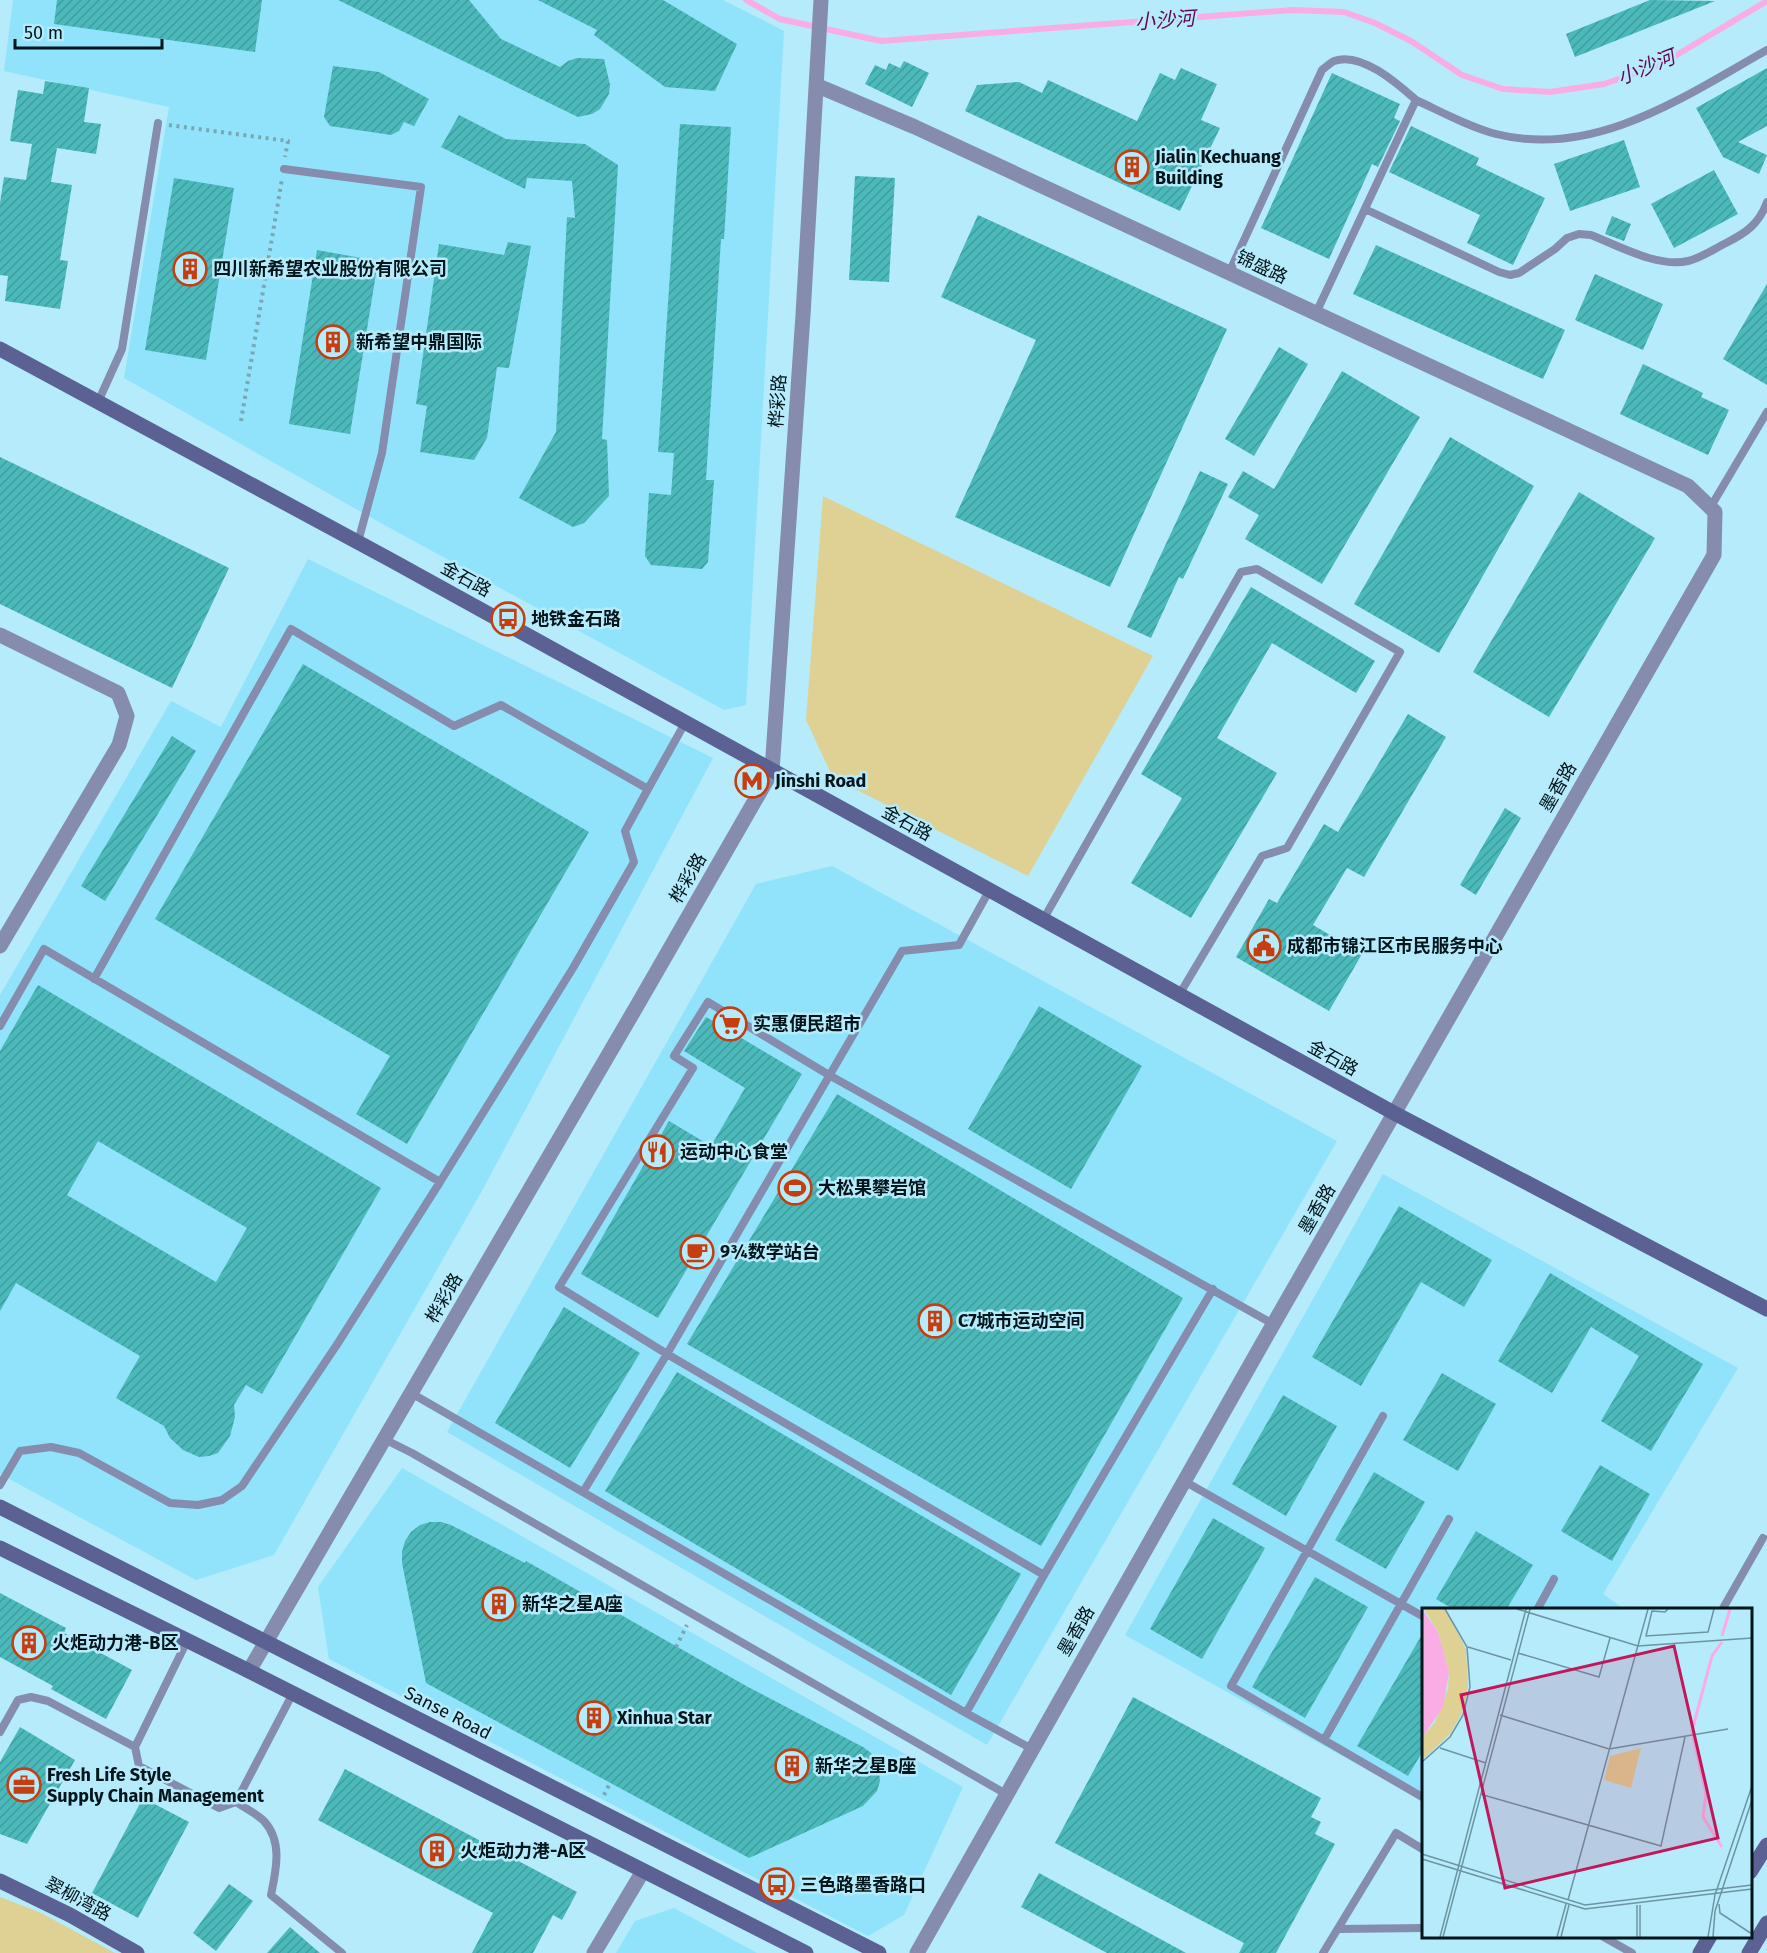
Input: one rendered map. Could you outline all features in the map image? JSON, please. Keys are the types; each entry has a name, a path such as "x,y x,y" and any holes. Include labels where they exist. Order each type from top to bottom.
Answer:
{"street":[{"name":"桦彩路","path":"249,1671 772,771 818,86 821,0"},
{"name":"锦盛路","path":"818,86 915,127 1688,486 1710,508"},
{"name":"金石路","path":"0,349 358,542 1394,1113 1767,1309"},
{"name":"墨香路","path":"917,1953 1273,1324 1714,555 1715,512 1710,508"},
{"path":"0,635 118,693 127,716 118,745 0,946"},
{"name":"Sanse Road","path":"0,1507 879,1953"},
{"path":"0,1548 249,1671 806,1953"},
{"path":"1752,1869 1767,1845"},
{"path":"594,1953 643,1871"},
{"name":"翠柳湾路","path":"0,1881 70,1915 137,1953"},
{"path":"1749,1953 1767,1923"},
{"path":"1700,1953 1709,1938"}],"lane":[{"path":"1229,273 1322,70 1332,61 1358,62 1376,69 1416,100 1494,134 1552,140 1584,136 1646,116 1767,50"},
{"path":"1316,313 1416,100"},
{"path":"98,402 122,349 158,123"},
{"path":"284,169 421,187 382,453 358,542"},
{"path":"1365,209 1499,272 1510,275 1519,273 1555,249 1567,238 1579,234 1591,235 1657,261 1676,263 1691,261 1743,234 1756,224 1767,202"},
{"path":"1710,508 1767,411"},
{"path":"1043,921 1241,572 1257,569 1400,652 1287,848 1262,856 1179,995"},
{"path":"94,979 291,629 454,726 501,705 648,789"},
{"path":"0,1485 20,1450 51,1447 80,1453 170,1503 198,1505 222,1500 242,1486 338,1343 573,968 634,862 625,831 685,723"},
{"path":"583,1492 667,1354 902,951 959,945 989,891"},
{"path":"0,1026 44,949 440,1182"},
{"path":"1044,1575 667,1354 559,1287 693,1068 674,1056 708,1002 829,1075 1273,1324"},
{"path":"966,1713 1044,1575 1213,1289"},
{"path":"411,1393 1032,1749"},
{"path":"1383,1416 1231,1686 1422,1797"},
{"path":"384,1439 1006,1794"},
{"path":"1184,1481 1422,1616"},
{"path":"1324,1740 1449,1519"},
{"path":"1723,1608 1763,1538"},
{"path":"1538,1608 1554,1579"},
{"path":"187,1641 135,1747 139,1766 219,1808 236,1802 293,1694"},
{"path":"0,1732 18,1700 31,1697 48,1701 135,1747"},
{"path":"236,1802 264,1821 275,1840 278,1864 271,1895 342,1953"},
{"path":"1323,1953 1396,1833 1422,1849"},
{"path":"1338,1929 1422,1928"},
{"path":"1606,1938 1632,1953"}],"path":[{"path":"158,123 288,141 242,421"},
{"path":"676,1647 692,1614"}],"shaded area":[{"path":"13,0 723,0 784,31 746,705 724,710 379,522 124,378 169,107 4,71"},
{"path":"823,496 1153,656 1028,876 833,778 806,720"},
{"path":"308,559 713,758 483,1189 274,1555 196,1580 0,1474 0,995 171,701 221,727"},
{"path":"832,866 1337,1141 987,1745 447,1432 756,884"},
{"path":"1383,1174 1738,1368 1603,1594 1623,1608 1422,1608 1422,1800 1125,1635"},
{"path":"402,1468 963,1787 904,1915 868,1936 329,1659 318,1587"},
{"path":"0,1897 39,1912 115,1953 0,1953"},
{"path":"674,1908 757,1953 616,1953 635,1921"}],"building":[{"path":"57,0 262,0 255,52 54,24"},
{"path":"338,0 469,0 501,39 560,67 577,58 604,59 610,85 609,94 600,109 592,114 578,117"},
{"path":"538,0 663,0 737,44 715,91 665,87 594,35 597,30"},
{"path":"1650,0 1715,1 1575,57 1566,34"},
{"path":"904,61 929,73 912,107 865,84 875,65 886,70 889,63 900,68"},
{"path":"333,66 379,72 429,99 414,126 404,122 399,131 391,135 330,126 324,117"},
{"name":"Jialin Kechuang Building","path":"1181,68 1217,84 1201,120 1220,128 1180,211 965,111 977,85 1019,82 1042,93 1048,80 1137,121 1160,73 1175,80"},
{"path":"1767,68 1767,126 1738,142 1767,155 1759,174 1723,157 1696,108"},
{"path":"1332,73 1400,104 1394,118 1400,121 1378,167 1372,164 1329,259 1261,228"},
{"path":"45,81 89,88 84,122 101,124 96,154 57,148 51,182 72,185 60,260 68,261 60,309 5,301 8,276 0,275 0,203 4,177 26,180 32,144 10,141 18,90 43,94"},
{"path":"459,115 506,139 585,144 618,165 602,439 607,440 609,496 584,523 573,527 519,498 556,432 567,217 575,218 572,181 527,178 525,189 441,147"},
{"path":"680,124 731,127 724,239 721,239 706,480 714,480 708,562 702,569 651,565 645,556 649,493 671,495 674,453 658,452"},
{"path":"1411,126 1479,158 1476,165 1545,198 1513,265 1467,243 1480,215 1389,172"},
{"path":"1624,140 1640,187 1570,211 1554,164"},
{"path":"1714,170 1738,214 1674,248 1651,204"},
{"path":"855,176 895,178 889,282 849,280"},
{"name":"四川新希望农业股份有限公司","path":"174,178 234,188 206,360 145,350"},
{"path":"978,215 1227,329 1110,587 955,517 1036,340 941,297"},
{"path":"1612,216 1631,224 1624,241 1605,234"},
{"path":"508,242 531,246 509,368 497,367 487,438 474,460 420,452 427,406 416,404 439,244 504,255"},
{"path":"1376,245 1565,330 1543,379 1353,294"},
{"name":"新希望中鼎国际","path":"317,250 378,261 350,434 289,424"},
{"path":"1595,274 1663,304 1643,350 1575,320"},
{"path":"1767,284 1767,385 1723,359"},
{"path":"1279,347 1308,364 1254,456 1225,439"},
{"path":"1643,364 1703,393 1701,397 1729,410 1708,455 1620,414"},
{"path":"1342,371 1420,417 1322,584 1245,539 1259,515 1228,497 1243,471 1274,489"},
{"path":"1450,437 1534,486 1439,653 1354,604"},
{"path":"0,457 229,568 172,688 0,604"},
{"path":"1200,471 1228,484 1183,579 1179,577 1151,638 1127,627"},
{"path":"1579,492 1655,538 1549,717 1473,672"},
{"path":"1251,587 1375,661 1356,693 1272,643 1217,738 1277,773 1191,918 1131,883 1182,798 1141,774"},
{"path":"303,664 589,832 407,1144 356,1114 390,1056 155,919"},
{"path":"1408,714 1446,737 1364,877 1347,868 1313,925 1362,954 1329,1011 1236,957 1269,899 1277,903 1324,824 1338,832"},
{"path":"172,736 196,751 105,901 81,886"},
{"path":"1505,808 1521,818 1476,895 1460,885"},
{"path":"38,985 381,1188 262,1394 246,1385 234,1405 235,1417 230,1436 218,1453 199,1457 183,1450 170,1438 164,1426 116,1398 140,1356 16,1283 0,1311 0,1051","holes":["98,1141 247,1228 216,1282 67,1195"]},
{"path":"1039,1006 1142,1066 1071,1189 968,1129"},
{"path":"706,1017 802,1074 658,1318 581,1274 669,1121 711,1146 745,1088 684,1051"},
{"name":"C7城市运动空间","path":"837,1094 1183,1298 1041,1546 687,1344"},
{"path":"1399,1206 1492,1260 1464,1307 1421,1282 1361,1386 1312,1357"},
{"path":"1550,1273 1703,1364 1651,1451 1601,1421 1639,1356 1591,1327 1552,1393 1498,1361"},
{"path":"564,1307 640,1353 570,1468 495,1423"},
{"path":"677,1372 1021,1574 951,1695 605,1491"},
{"path":"1442,1373 1496,1404 1458,1471 1403,1440"},
{"path":"1283,1395 1337,1426 1286,1516 1232,1484"},
{"path":"1600,1465 1650,1494 1612,1561 1561,1531"},
{"path":"1374,1472 1425,1502 1386,1569 1335,1540"},
{"path":"1213,1518 1265,1548 1202,1659 1150,1629"},
{"path":"430,1522 451,1525 525,1563 526,1561 748,1687 863,1747 876,1761 880,1781 877,1791 863,1806 749,1858 426,1683 402,1563 402,1552 411,1532 420,1525"},
{"path":"1476,1531 1533,1565 1507,1608 1452,1608 1436,1599"},
{"path":"1315,1577 1368,1607 1305,1718 1252,1687"},
{"path":"0,1593 66,1628 64,1633 132,1670 106,1719 51,1689 53,1686 0,1657"},
{"path":"1422,1634 1422,1752 1408,1776 1357,1746"},
{"path":"1133,1697 1321,1798 1311,1817 1321,1822 1315,1834 1335,1844 1276,1953 1239,1953 1244,1943 1055,1843"},
{"path":"20,1727 75,1760 27,1844 0,1834 0,1762"},
{"name":"火炬动力港-A区","path":"345,1769 577,1892 562,1920 553,1915 533,1953 472,1953 493,1913 318,1820"},
{"path":"143,1798 189,1822 138,1918 92,1893"},
{"path":"1039,1873 1186,1953 1107,1953 1021,1907"},
{"path":"229,1884 253,1901 216,1951 193,1933"},
{"path":"290,1927 320,1953 267,1953"}],"waterway":[{"name":"小沙河","path":"746,0 780,19 881,41 1293,10 1344,12 1375,23 1411,41 1462,75 1503,89 1550,92 1604,84 1660,65 1767,1"}],"place":[{"name":"Jialin Kechuang Building","path":"1132,167"},
{"name":"四川新希望农业股份有限公司","path":"190,269"},
{"name":"新希望中鼎国际","path":"333,342"},
{"name":"地铁金石路","path":"508,619"},
{"name":"Jinshi Road","path":"752,781"},
{"name":"成都市锦江区市民服务中心","path":"1264,946"},
{"name":"实惠便民超市","path":"730,1024"},
{"name":"运动中心食堂","path":"657,1152"},
{"name":"大松果攀岩馆","path":"795,1188"},
{"name":"9¾数学站台","path":"697,1252"},
{"name":"C7城市运动空间","path":"935,1321"},
{"name":"新华之星A座","path":"499,1604"},
{"name":"火炬动力港-B区","path":"29,1643"},
{"name":"Xinhua Star","path":"594,1718"},
{"name":"新华之星B座","path":"792,1766"},
{"name":"Fresh Life Style Supply Chain Management","path":"24,1785"},
{"name":"火炬动力港-A区","path":"437,1851"},
{"name":"三色路墨香路口","path":"777,1885"}]}
